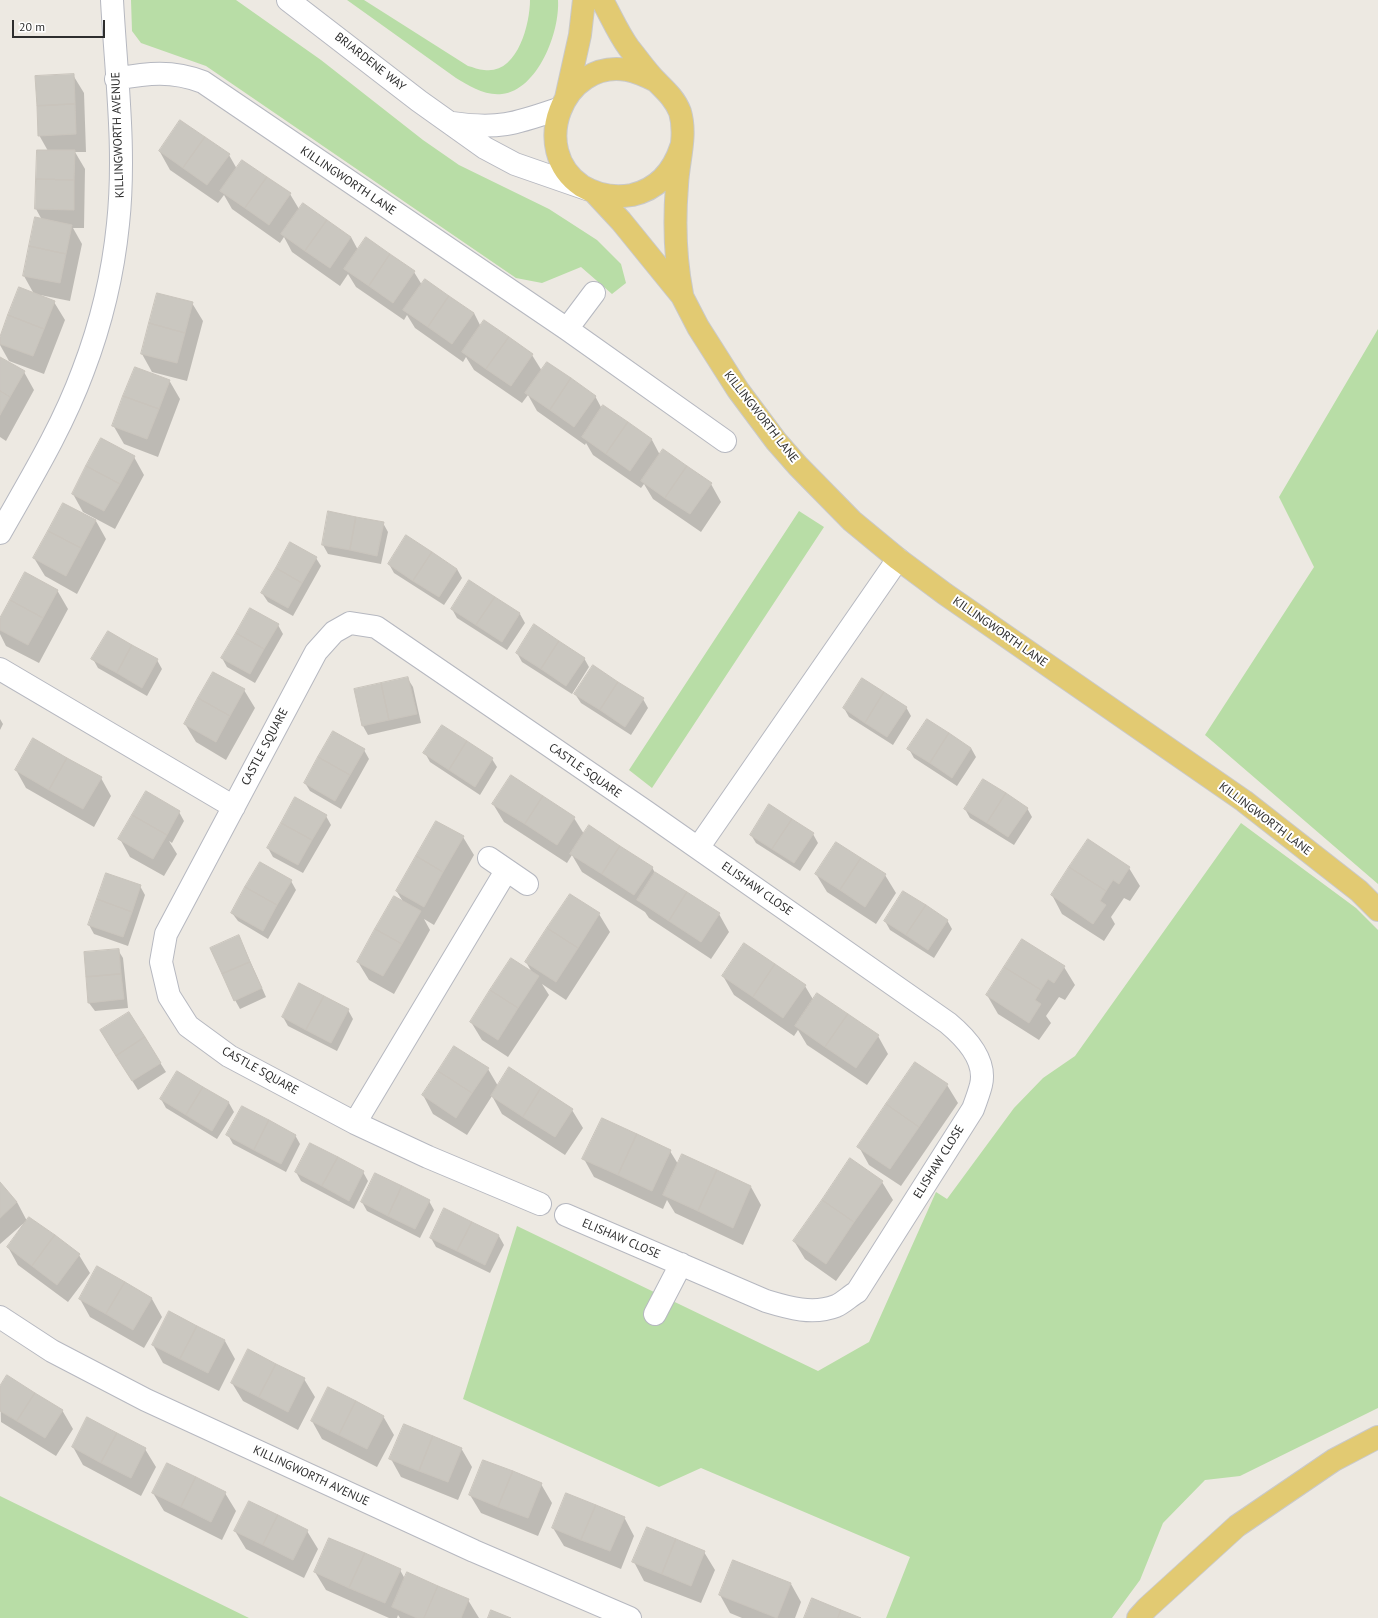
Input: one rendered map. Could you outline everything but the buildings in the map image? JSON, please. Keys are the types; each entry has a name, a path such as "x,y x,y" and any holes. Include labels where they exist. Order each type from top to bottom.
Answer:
{"main road":[{"path":"584,0 580,35 555,131 558,154 563,166 570,176 591,191 621,221 682,296"},
{"path":"602,0 616,28 628,47 656,81 667,91 679,110 683,128 677,172 675,252 682,296"},
{"path":"563,103 581,82 603,72 626,70 642,74 656,81"},
{"path":"591,191 615,196 627,196 640,193 653,187 671,170 681,147"},
{"name":"KILLINGWORTH LANE","path":"682,296 720,363 776,441 852,521 898,559 945,594 1244,801 1359,891 1378,910"},
{"path":"1138,1618 1236,1526 1334,1460 1378,1437"}],"street":[{"name":"KILLINGWORTH AVENUE","path":"0,532 49,445 83,372 99,324 114,260 119,223 121,177 112,0"},
{"name":"BRIARDENE WAY","path":"288,0 419,101 452,123 485,148 503,158 591,191"},
{"name":"KILLINGWORTH LANE","path":"116,79 150,74 173,73 189,76 203,82 567,329 725,442"},
{"path":"452,123 484,127 519,123 563,103"},
{"path":"567,329 594,293"},
{"path":"698,848 898,559"},
{"name":"CASTLE SQUARE","path":"540,1204 428,1157 355,1123 229,1056 188,1026 169,996 161,962 166,934 316,652 334,632 350,623 376,627 645,811"},
{"path":"0,669 234,807"},
{"name":"ELISHAW CLOSE","path":"566,1215 766,1301 794,1309 816,1310 837,1306 857,1292 973,1109 982,1084 982,1071 966,1038 948,1023 645,811"},
{"path":"489,858 527,884"},
{"path":"355,1123 506,870"},
{"path":"655,1314 681,1264"},
{"name":"KILLINGWORTH AVENUE","path":"0,1317 52,1351 146,1400 474,1551 630,1618"}],"green space":[{"path":"131,0 236,0 321,60 423,140 459,165 549,209 597,240 621,264 626,283 612,294 581,267 542,283 516,278 206,66 141,43 132,31"},
{"path":"347,0 364,0 468,66 480,70 495,69 505,65 513,57 524,34 530,0 558,0 558,13 551,43 536,71 526,82 515,90 502,94 496,94 478,90 456,78"},
{"path":"1378,329 1378,884 1205,735 1314,567 1279,497"},
{"path":"799,511 824,527 652,788 629,770"},
{"path":"1241,823 1356,908 1378,930 1378,1408 1240,1476 1205,1480 1163,1523 1140,1580 1112,1618 886,1618 910,1557 701,1468 659,1487 463,1399 517,1226 818,1371 869,1342 936,1192 947,1199 1014,1108 1043,1078 1075,1056"},
{"path":"0,1496 249,1618 0,1618"}]}
